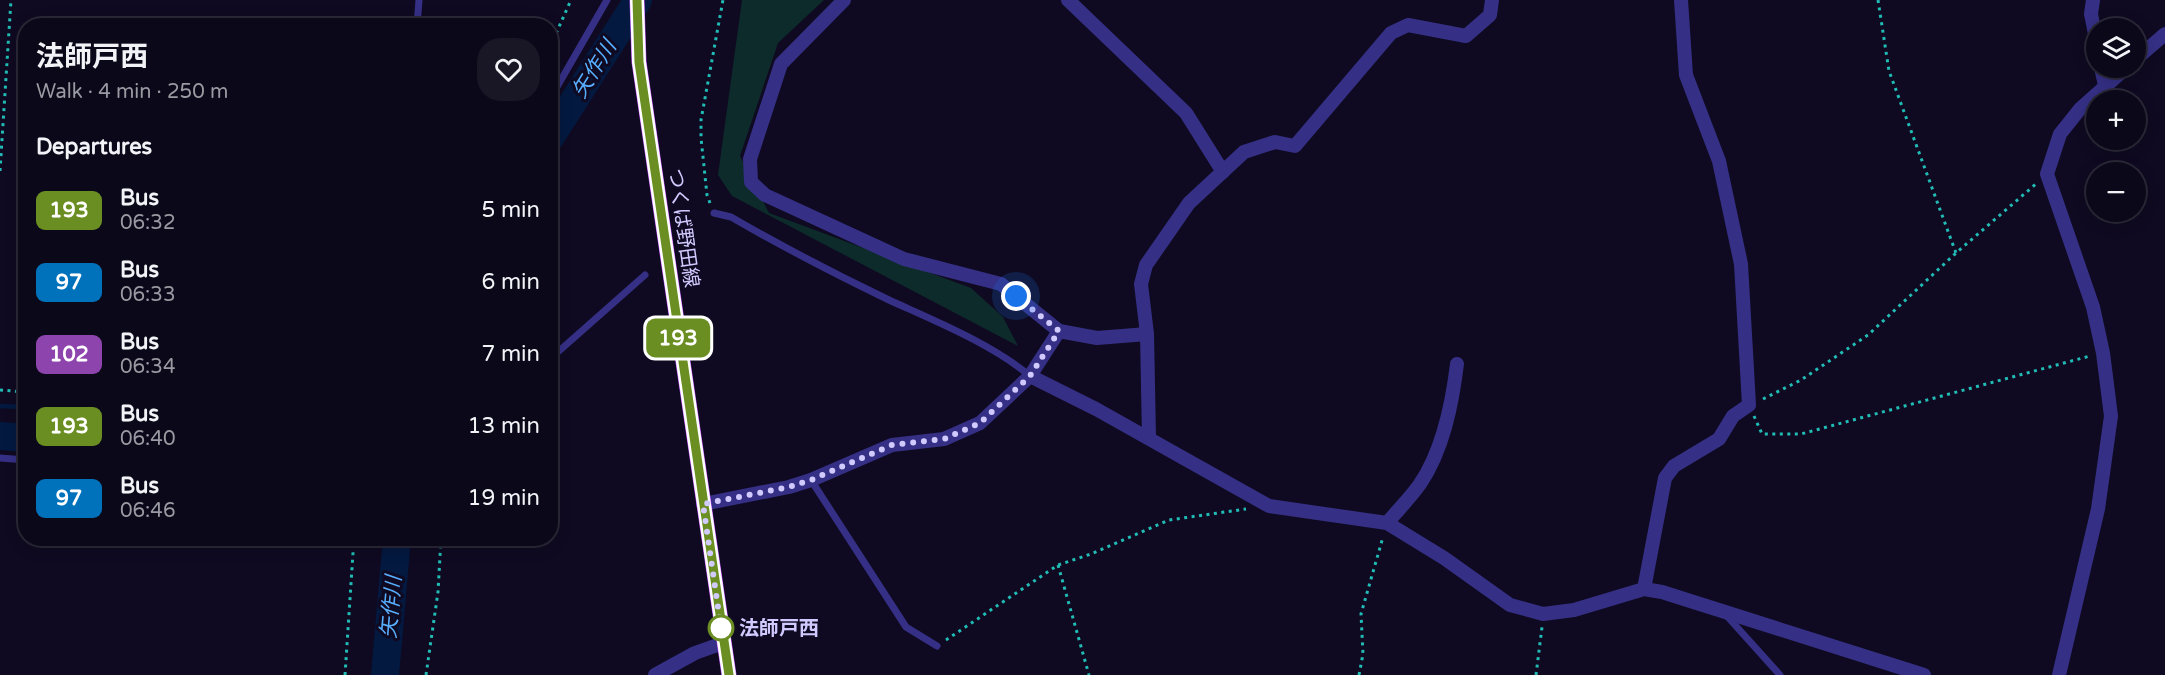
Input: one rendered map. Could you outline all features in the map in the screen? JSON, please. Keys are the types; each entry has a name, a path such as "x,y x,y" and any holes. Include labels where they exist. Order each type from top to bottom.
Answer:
{"main road":[{"name":"つくば野田線","path":"637,0 639,62 729,675"}],"street":[{"path":"844,0 781,64 750,159 751,182 765,195 904,259 1001,284 1059,331 1097,338 1147,334"},
{"path":"1068,0 1186,112 1223,172"},
{"path":"1149,438 1147,334 1141,284 1146,265 1189,203 1244,152 1275,142 1295,146 1391,33 1408,25 1466,36 1490,15 1491,0"},
{"path":"1644,589 1665,478 1674,466 1719,439 1733,416 1749,405 1741,264 1719,161 1686,75 1680,0"},
{"path":"2092,18 2093,0"},
{"path":"2146,51 2165,34"},
{"path":"2153,45 2165,54"},
{"path":"2104,78 2105,85"},
{"path":"2059,675 2098,509 2111,416 2103,352 2093,307 2047,174 2060,134 2080,109 2114,78"},
{"path":"703,504 789,487 811,480 892,445 944,439 980,423 1030,376 1059,331"},
{"path":"1387,523 1420,483 1439,447 1454,390 1457,364"},
{"path":"1030,376 1149,438 1269,506 1387,523 1444,558 1510,605 1543,614 1574,610 1644,589 1662,592 1924,675"},
{"path":"655,675 695,653 723,643"}],"lane":[{"path":"418,18 419,0"},
{"path":"558,85 607,0"},
{"path":"714,213 731,218 834,274 952,330 1015,363 1030,376"},
{"path":"558,352 645,275"},
{"path":"0,458 18,459"},
{"path":"811,480 906,627 937,646"},
{"path":"1723,612 1780,675"}],"path":[{"path":"0,171 11,0"},
{"path":"558,29 571,0"},
{"path":"714,213 707,195 701,120 723,0"},
{"path":"1878,0 1889,71 1956,253"},
{"path":"2047,174 1956,253 1868,335 1802,380 1749,405 1762,434 1801,434 2103,352"},
{"path":"0,390 18,391"},
{"path":"937,646 1058,566 1170,520 1269,506"},
{"path":"1359,675 1363,654 1361,614 1387,523"},
{"path":"345,675 353,546"},
{"path":"426,675 438,592 441,546"},
{"path":"1058,566 1089,675"},
{"path":"1536,675 1543,614"}],"green space":[{"path":"742,0 824,0 778,43 740,156 769,213 971,288 1003,317 1018,346 732,196 718,175"}],"waterway":[{"name":"矢作川","path":"558,125 638,0"},
{"path":"0,406 18,407"},
{"path":"0,436 18,437"},
{"name":"矢作川","path":"385,675 396,546"}],"bus line":[{"name":"193","path":"637,0 639,62 729,675"}],"place":[{"name":"法師戸西","path":"721,628"}],"route":[{"path":"721,628 703,504 789,487 811,480 892,445 944,439 980,423 1030,376 1059,331 1016,296"}]}
